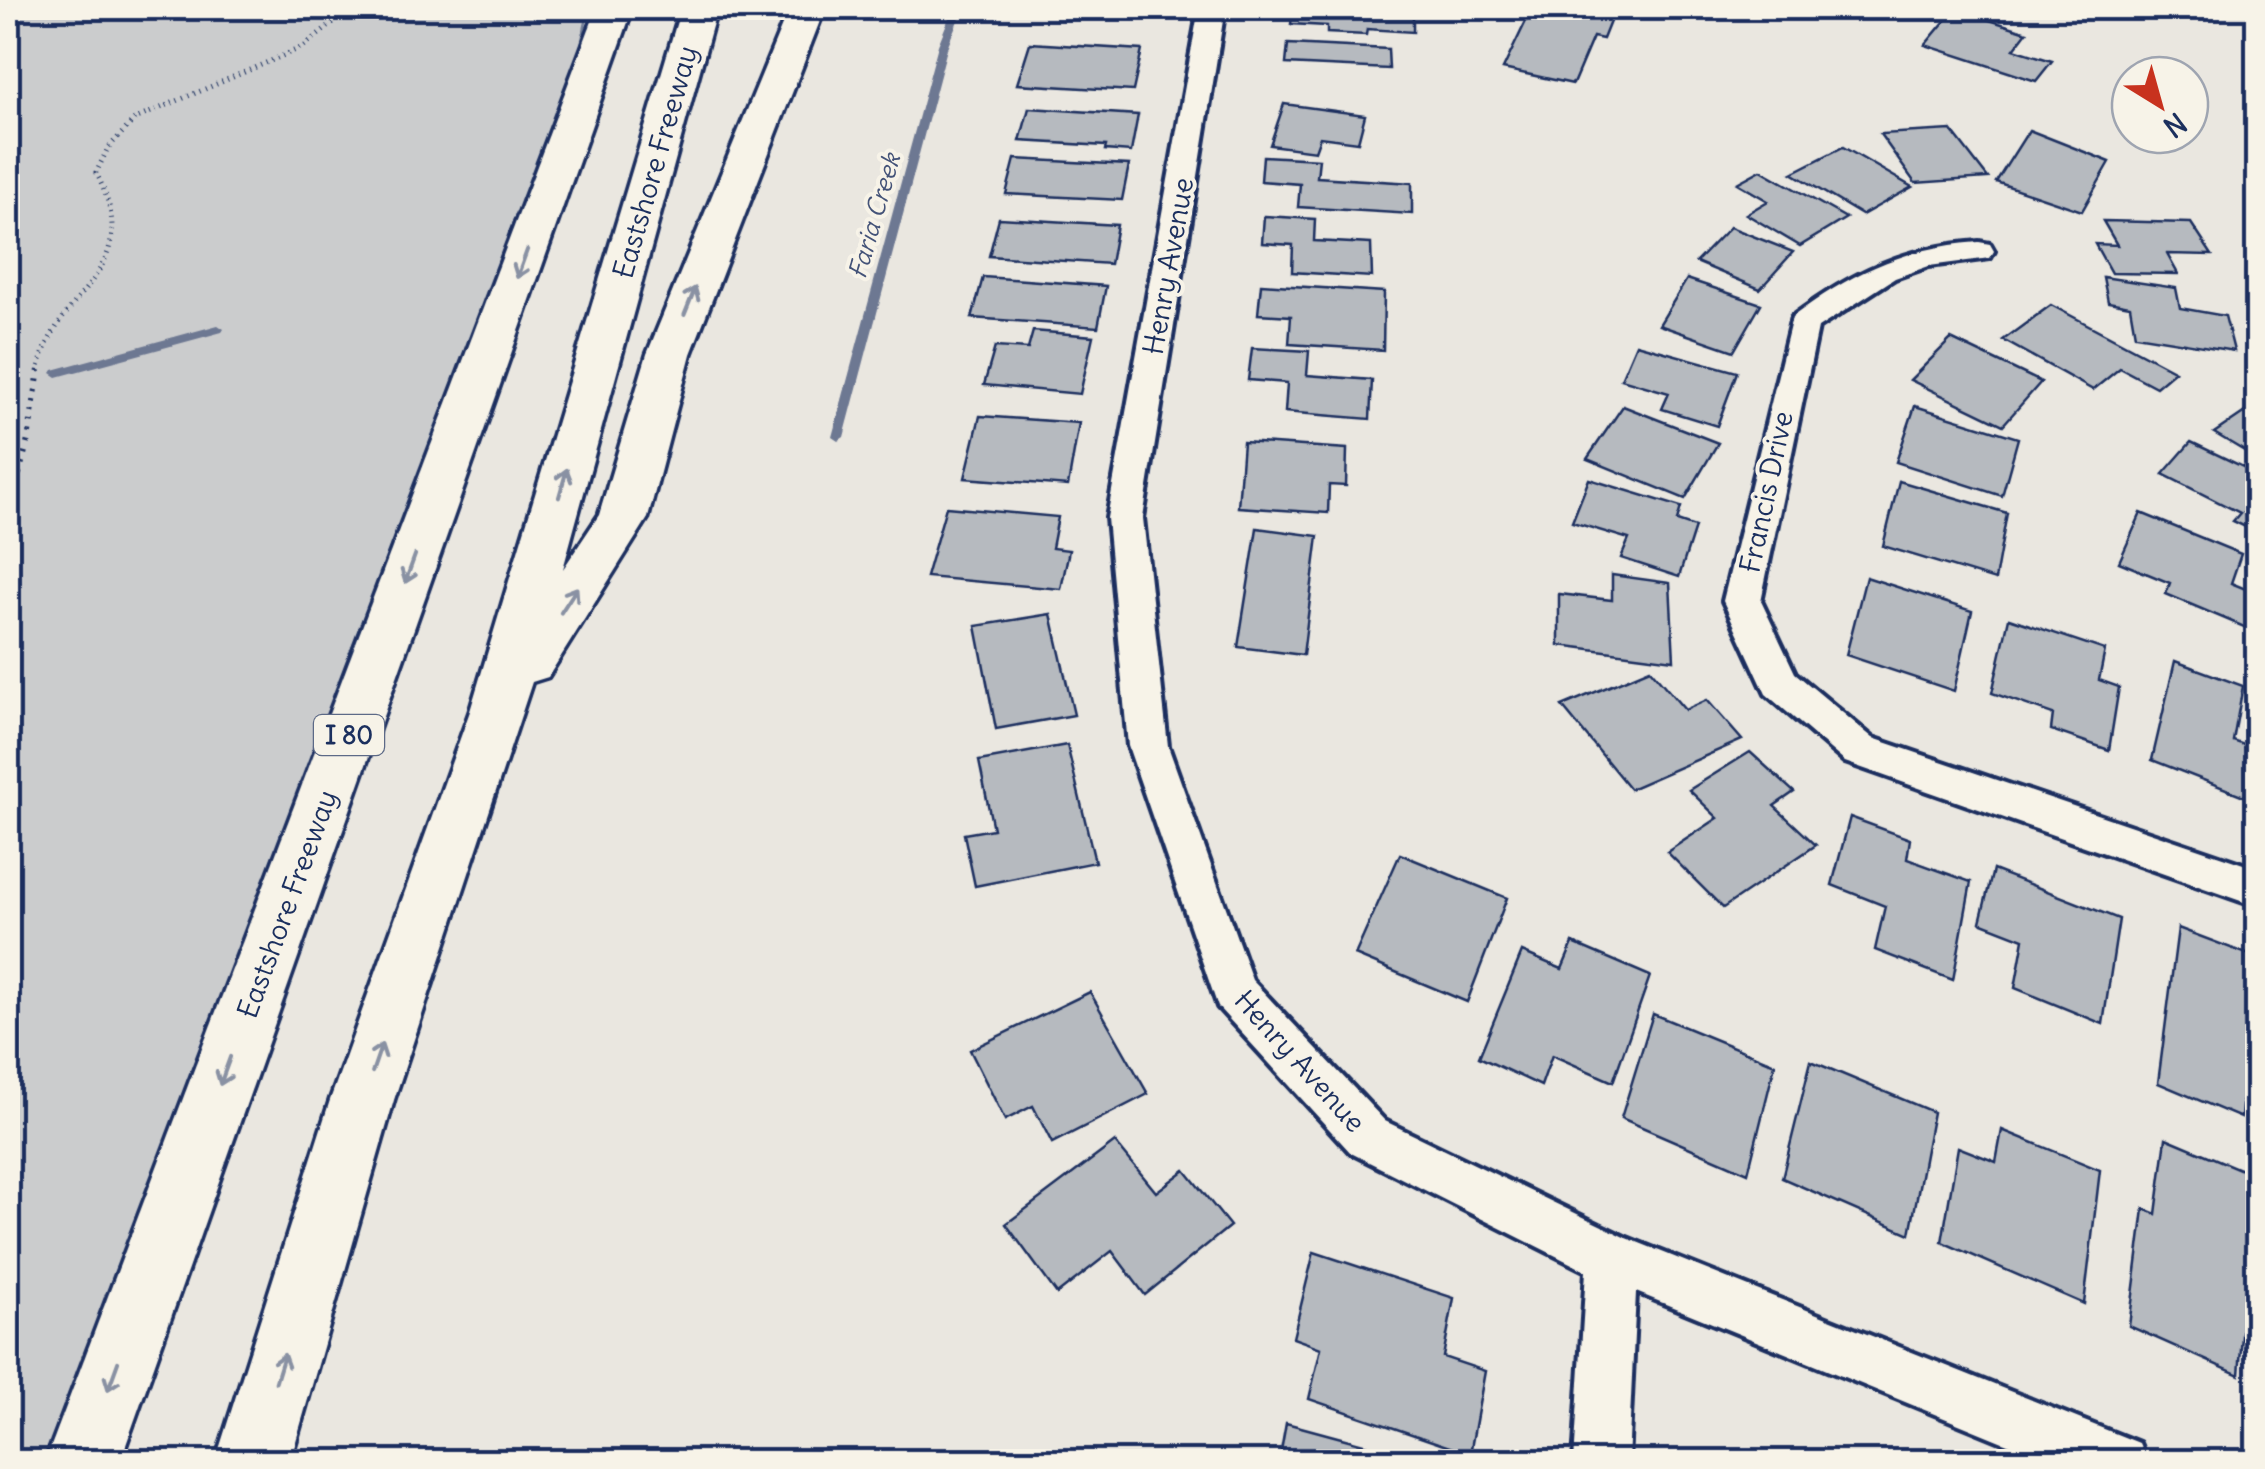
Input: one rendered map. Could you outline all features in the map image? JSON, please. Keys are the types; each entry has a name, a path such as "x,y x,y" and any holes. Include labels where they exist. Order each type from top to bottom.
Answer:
{"highway":[{"path":"550,186 589,8"},
{"name":"Eastshore Freeway","path":"82,1462 615,8"},
{"name":"Eastshore Freeway","path":"252,1462 362,1100 497,711 699,8"},
{"path":"497,711 622,518 669,354 807,8"}],"street":[{"name":"Henry Avenue","path":"1212,8 1125,518 1148,746 1234,992 1368,1137 1612,1258 2120,1462"},
{"name":"Francis Drive","path":"1979,251 1934,252 1863,278 1803,324 1742,601 1780,683 1859,750 2258,888"},
{"path":"1600,1462 1612,1258"}],"path":[{"path":"8,515 13,482 28,439 39,365 49,336 98,274 116,236 114,203 96,173 108,148 135,120 303,47 336,21 334,8"}],"shaded area":[{"path":"8,8 589,8 550,187 82,1461 8,1461"}],"building":[{"path":"1039,8 1149,8 1148,16"},
{"path":"1293,8 1413,11 1413,32 1367,29 1366,35 1327,33 1327,26 1291,24"},
{"path":"1558,9 1611,19 1603,39 1593,37 1573,84 1503,69 1528,17 1552,22"},
{"path":"1955,9 2027,32 2014,49 2052,61 2036,81 1925,45"},
{"path":"1030,43 1142,50 1133,91 1017,84"},
{"path":"1288,44 1388,49 1389,69 1286,64"},
{"path":"1284,104 1365,115 1358,142 1320,137 1315,151 1270,145"},
{"path":"1029,108 1138,115 1131,152 1105,150 1106,146 1020,141"},
{"path":"1951,130 1988,178 1915,183 1880,134"},
{"path":"2029,130 2110,162 2082,211 1996,182"},
{"path":"1843,147 1912,187 1862,215 1792,173"},
{"path":"1263,156 1319,159 1317,177 1412,183 1412,214 1298,207 1300,184 1261,181"},
{"path":"1015,159 1129,165 1122,200 1006,194"},
{"path":"1761,170 1846,218 1800,246 1746,214 1768,201 1737,183"},
{"path":"1264,216 1315,219 1314,241 1371,244 1372,277 1292,272 1293,245 1262,243"},
{"path":"999,218 1117,225 1110,264 989,256"},
{"path":"2103,221 2191,223 2212,255 2167,254 2178,274 2111,273 2095,244 2117,245"},
{"path":"1730,227 1793,252 1760,289 1696,262"},
{"path":"983,277 1106,286 1098,327 972,318"},
{"path":"2103,277 2176,288 2180,308 2225,316 2234,351 2135,335 2130,306 2108,302"},
{"path":"1687,279 1761,304 1734,351 1659,325"},
{"path":"1261,284 1384,292 1383,350 1289,344 1291,316 1258,314"},
{"path":"2051,305 2175,371 2156,387 2120,368 2093,390 2003,340"},
{"path":"1033,331 1093,336 1080,394 984,385 995,347 1028,349"},
{"path":"1951,339 2041,382 2003,425 1910,380"},
{"path":"1636,344 1737,372 1717,426 1662,409 1669,393 1621,379"},
{"path":"1252,348 1309,351 1307,375 1372,380 1370,419 1285,412 1287,383 1248,380"},
{"path":"2258,403 2258,459 2214,433"},
{"path":"1623,406 1718,443 1685,499 1587,459"},
{"path":"1915,406 2018,438 2002,496 1896,462"},
{"path":"980,416 1079,423 1068,486 965,478"},
{"path":"1243,442 1347,449 1346,486 1329,485 1328,513 1238,507"},
{"path":"2191,442 2258,474 2258,533 2233,521 2240,513 2163,474"},
{"path":"1589,479 1681,507 1677,521 1695,527 1679,577 1621,558 1629,539 1572,522"},
{"path":"1899,481 2007,513 1995,580 1883,546"},
{"path":"946,507 1058,517 1052,548 1069,550 1061,589 926,577"},
{"path":"2141,513 2241,554 2231,583 2258,594 2249,629 2166,594 2170,583 2119,562"},
{"path":"1257,528 1318,536 1303,655 1238,647"},
{"path":"1612,575 1670,583 1674,660 1559,645 1559,594 1612,600"},
{"path":"1866,577 1972,611 1954,691 1846,655"},
{"path":"1051,614 1074,715 996,729 976,626"},
{"path":"2009,618 2105,650 2099,680 2119,687 2109,750 2051,730 2053,714 1992,693"},
{"path":"2175,661 2243,686 2233,741 2258,750 2249,798 2152,760"},
{"path":"1650,669 1685,710 1707,700 1742,740 1630,789 1562,706"},
{"path":"1067,745 1095,862 975,886 964,834 993,829 979,761"},
{"path":"1750,752 1794,792 1774,806 1816,845 1723,908 1667,852 1718,818 1689,790"},
{"path":"1850,817 1910,839 1907,859 1971,882 1953,980 1875,950 1885,906 1832,885"},
{"path":"1400,854 1507,898 1467,1002 1355,955"},
{"path":"1993,870 2119,919 2103,1024 2015,988 2024,939 1980,922"},
{"path":"2178,928 2255,957 2241,1118 2158,1083"},
{"path":"1573,943 1650,976 1613,1082 1552,1055 1541,1086 1479,1057 1522,952 1562,969"},
{"path":"1090,992 1148,1094 1052,1143 1033,1106 1005,1120 970,1050"},
{"path":"1653,1014 1775,1064 1748,1173 1621,1118"},
{"path":"1811,1061 1933,1112 1910,1234 1782,1178"},
{"path":"2002,1130 2100,1170 2084,1304 1942,1242 1958,1147 1996,1162"},
{"path":"2166,1138 2254,1175 2239,1375 2129,1326 2144,1209 2156,1214"},
{"path":"1115,1142 1156,1192 1185,1170 1230,1226 1145,1295 1112,1251 1057,1294 1006,1224"},
{"path":"1314,1252 1454,1298 1443,1357 1485,1371 1470,1454 1309,1399 1321,1348 1293,1338"},
{"path":"1286,1423 1430,1462 1279,1462"}],"waterway":[{"name":"Faria Creek","path":"838,437 943,45 958,8"},
{"name":"Faria Creek","path":"57,373 218,329"}]}
